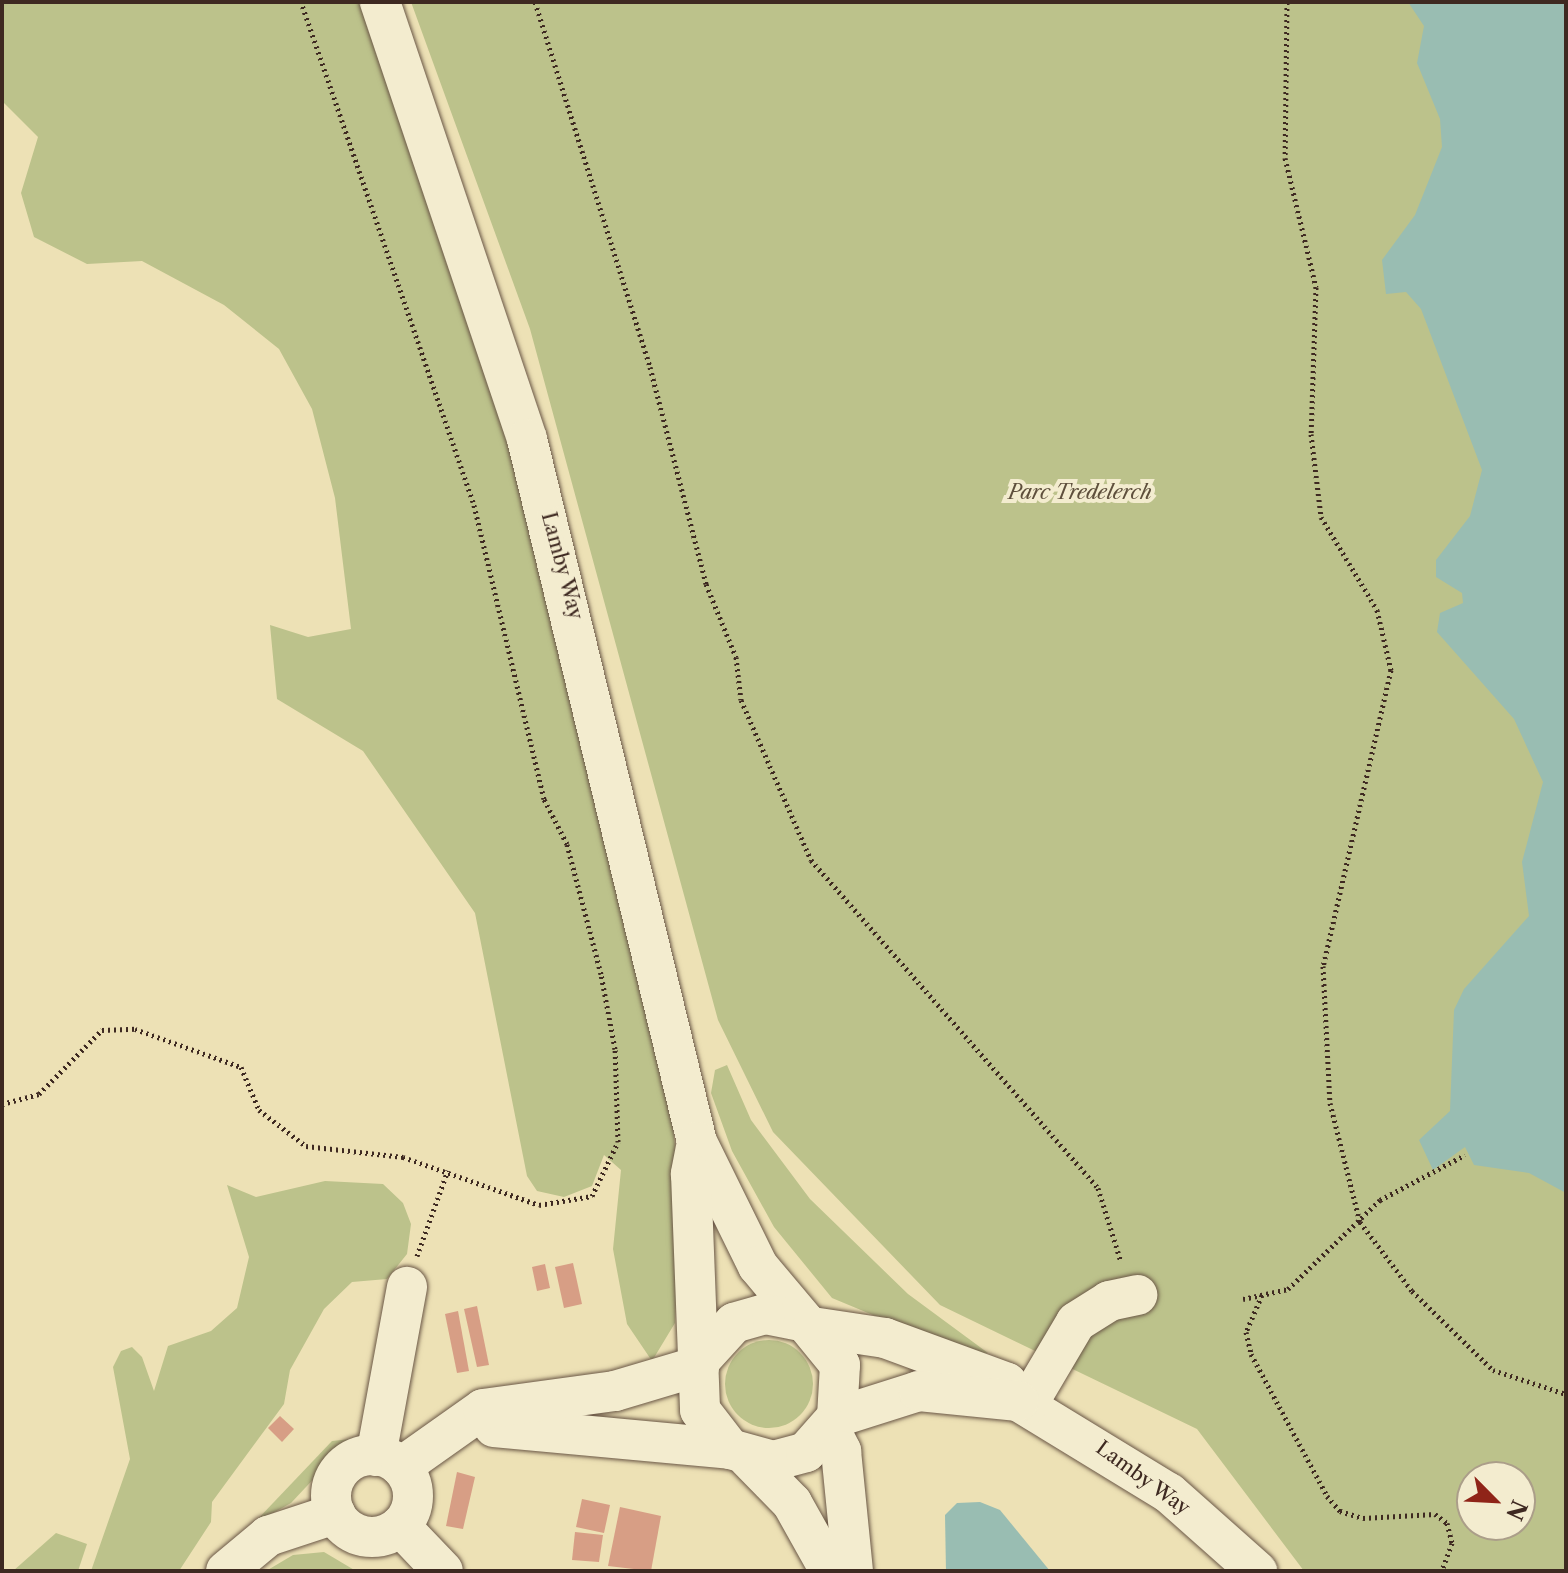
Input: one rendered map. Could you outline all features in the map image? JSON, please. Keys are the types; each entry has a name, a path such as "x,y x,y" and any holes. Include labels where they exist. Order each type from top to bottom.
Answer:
{"street":[{"name":"Lamby Way","path":"380,2 527,439 697,1142 758,1266 808,1325 943,1356 1007,1383 1022,1403 1169,1493 1257,1571"},
{"name":"Lamby Way","path":"697,1142 691,1174 701,1362"},
{"path":"1022,1403 1076,1322 1109,1301 1129,1282"},
{"path":"385,1545 413,1490 389,1462 407,1287"},
{"path":"443,1571 350,1531 335,1514 339,1471 389,1462 466,1425 483,1409 615,1391 701,1362 734,1323 765,1314 808,1325 840,1365 833,1423 841,1451 853,1571"},
{"path":"701,1362 700,1410 739,1453 792,1503 830,1571"},
{"name":"Lamby Way","path":"833,1423 919,1391 1022,1403"},
{"path":"466,1425 556,1428 739,1453 773,1461 806,1452 833,1423"},
{"path":"226,1571 268,1536 335,1514"}],"path":[{"path":"2,1104 39,1094 102,1030 135,1029 241,1067 259,1110 306,1146 448,1170 539,1205 592,1196 618,1142 615,1049 567,844 544,799 507,662 473,502 301,2"},
{"path":"535,2 650,367 706,584 736,657 741,700 811,860 1098,1188 1129,1282"},
{"path":"1287,2 1285,158 1316,287 1311,434 1321,517 1377,610 1391,670 1323,966 1330,1103 1360,1222 1412,1291 1493,1370 1566,1394"},
{"path":"1243,1299 1262,1295 1309,1274 1380,1200 1429,1181 1465,1155"},
{"path":"407,1287 448,1170"},
{"path":"1262,1295 1246,1332 1251,1354 1327,1496 1340,1511 1363,1518 1435,1514 1447,1523 1452,1543 1442,1571"}],"green space":[{"path":"2,2 361,2 486,361 548,571 669,1083 680,1200 675,1323 652,1361 627,1324 613,1249 621,1170 604,1155 592,1186 564,1197 537,1191 527,1176 475,913 363,751 277,699 270,625 308,637 351,629 335,498 312,409 279,349 224,305 142,261 87,264 34,237 21,193 38,137 2,101"},
{"name":"Parc Tredelerch","path":"411,2 1566,2 1566,1571 1304,1571 1197,1429 940,1305 773,1132 718,1020 530,329"},
{"path":"727,1065 751,1120 810,1199 908,1294 988,1353 969,1355 832,1298 774,1227 732,1151 711,1093 715,1070"},
{"path":"325,1181 383,1184 403,1203 411,1224 407,1254 387,1279 352,1282 324,1309 290,1370 284,1404 212,1502 211,1522 179,1571 91,1571 130,1459 113,1367 121,1351 132,1347 142,1357 154,1391 168,1346 211,1331 237,1308 249,1257 227,1185 256,1197"},
{"path":"769,1340 786,1343 800,1353 810,1367 813,1384 810,1401 800,1415 786,1425 769,1428 752,1425 738,1415 728,1401 725,1384 728,1367 738,1353 752,1343"},
{"path":"351,1439 291,1503 252,1525 332,1441"},
{"path":"56,1533 87,1544 78,1571 13,1571"},
{"path":"324,1552 356,1571 266,1571 293,1555"}],"water":[{"path":"1408,2 1566,2 1566,1193 1529,1173 1474,1165 1465,1147 1433,1170 1419,1140 1450,1111 1454,1010 1464,989 1529,916 1522,862 1543,782 1514,719 1437,632 1440,613 1463,603 1462,593 1436,577 1436,560 1470,516 1482,470 1421,309 1406,292 1386,294 1382,260 1415,215 1442,147 1440,119 1417,63 1424,26"},
{"path":"980,1502 1000,1510 1050,1571 946,1571 945,1515 957,1503"}],"building":[{"path":"573,1263 582,1304 564,1308 555,1267"},
{"path":"545,1264 550,1288 537,1291 532,1267"},
{"path":"477,1306 489,1365 477,1367 464,1309"},
{"path":"458,1311 469,1371 457,1373 445,1314"},
{"path":"280,1416 294,1429 282,1442 268,1428"},
{"path":"457,1472 475,1477 463,1529 446,1526"},
{"path":"582,1499 610,1505 604,1533 576,1527"},
{"path":"620,1507 661,1516 651,1571 608,1566"},
{"path":"575,1532 603,1535 599,1562 572,1560"}]}
